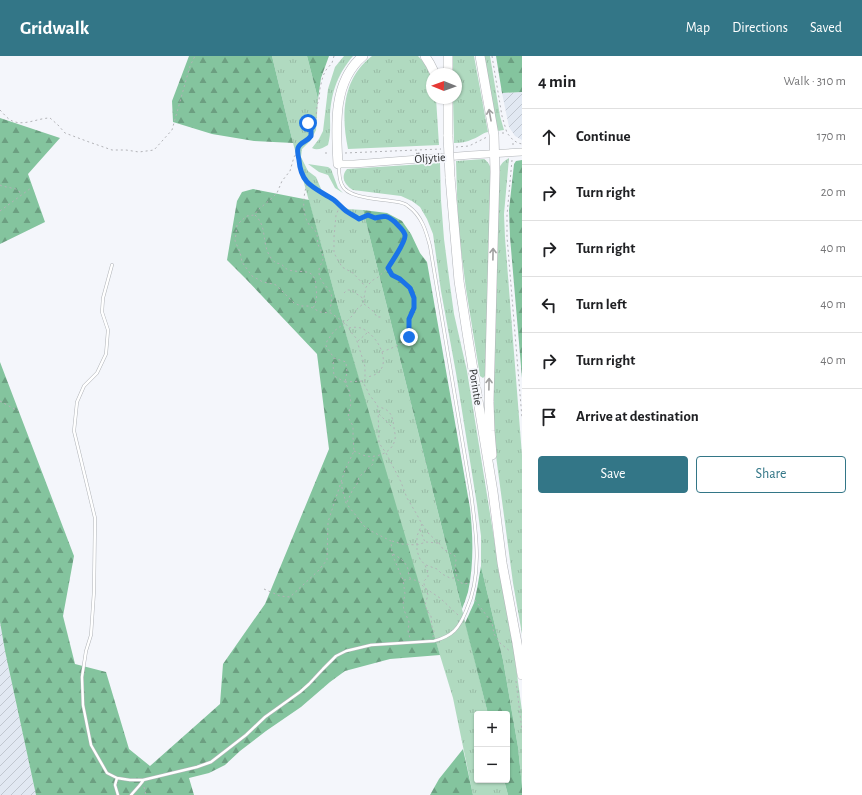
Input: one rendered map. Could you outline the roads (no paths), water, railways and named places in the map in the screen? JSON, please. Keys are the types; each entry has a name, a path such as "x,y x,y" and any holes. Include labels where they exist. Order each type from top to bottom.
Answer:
{"highway":[{"path":"338,164 337,119 341,90 350,70 363,56"},
{"path":"425,56 432,68"},
{"path":"448,56 448,68"},
{"path":"480,56 494,135 495,172 489,402 494,472 493,492"},
{"path":"445,104 448,111"},
{"name":"Porintie","path":"448,104 450,177 459,281 493,492 502,563 517,643 518,675"}],"main road":[{"name":"Öljytie","path":"338,164 522,152"}],"lane":[{"path":"112,265 103,298 102,312 108,330 106,354 97,373 84,386 77,402 74,431 95,518 94,591 91,635 86,651 82,677 83,705 91,745 107,773 117,778 143,780 198,767 211,762 246,736 266,717 300,692 336,656 346,651 371,645 434,641 442,639 453,633 459,627 472,597 475,583 477,553 475,524 430,246 426,232 422,220 416,212 407,205 355,195 348,192 342,186 338,164"},
{"path":"117,778 116,785 118,795"},
{"path":"131,795 143,780"}]}
